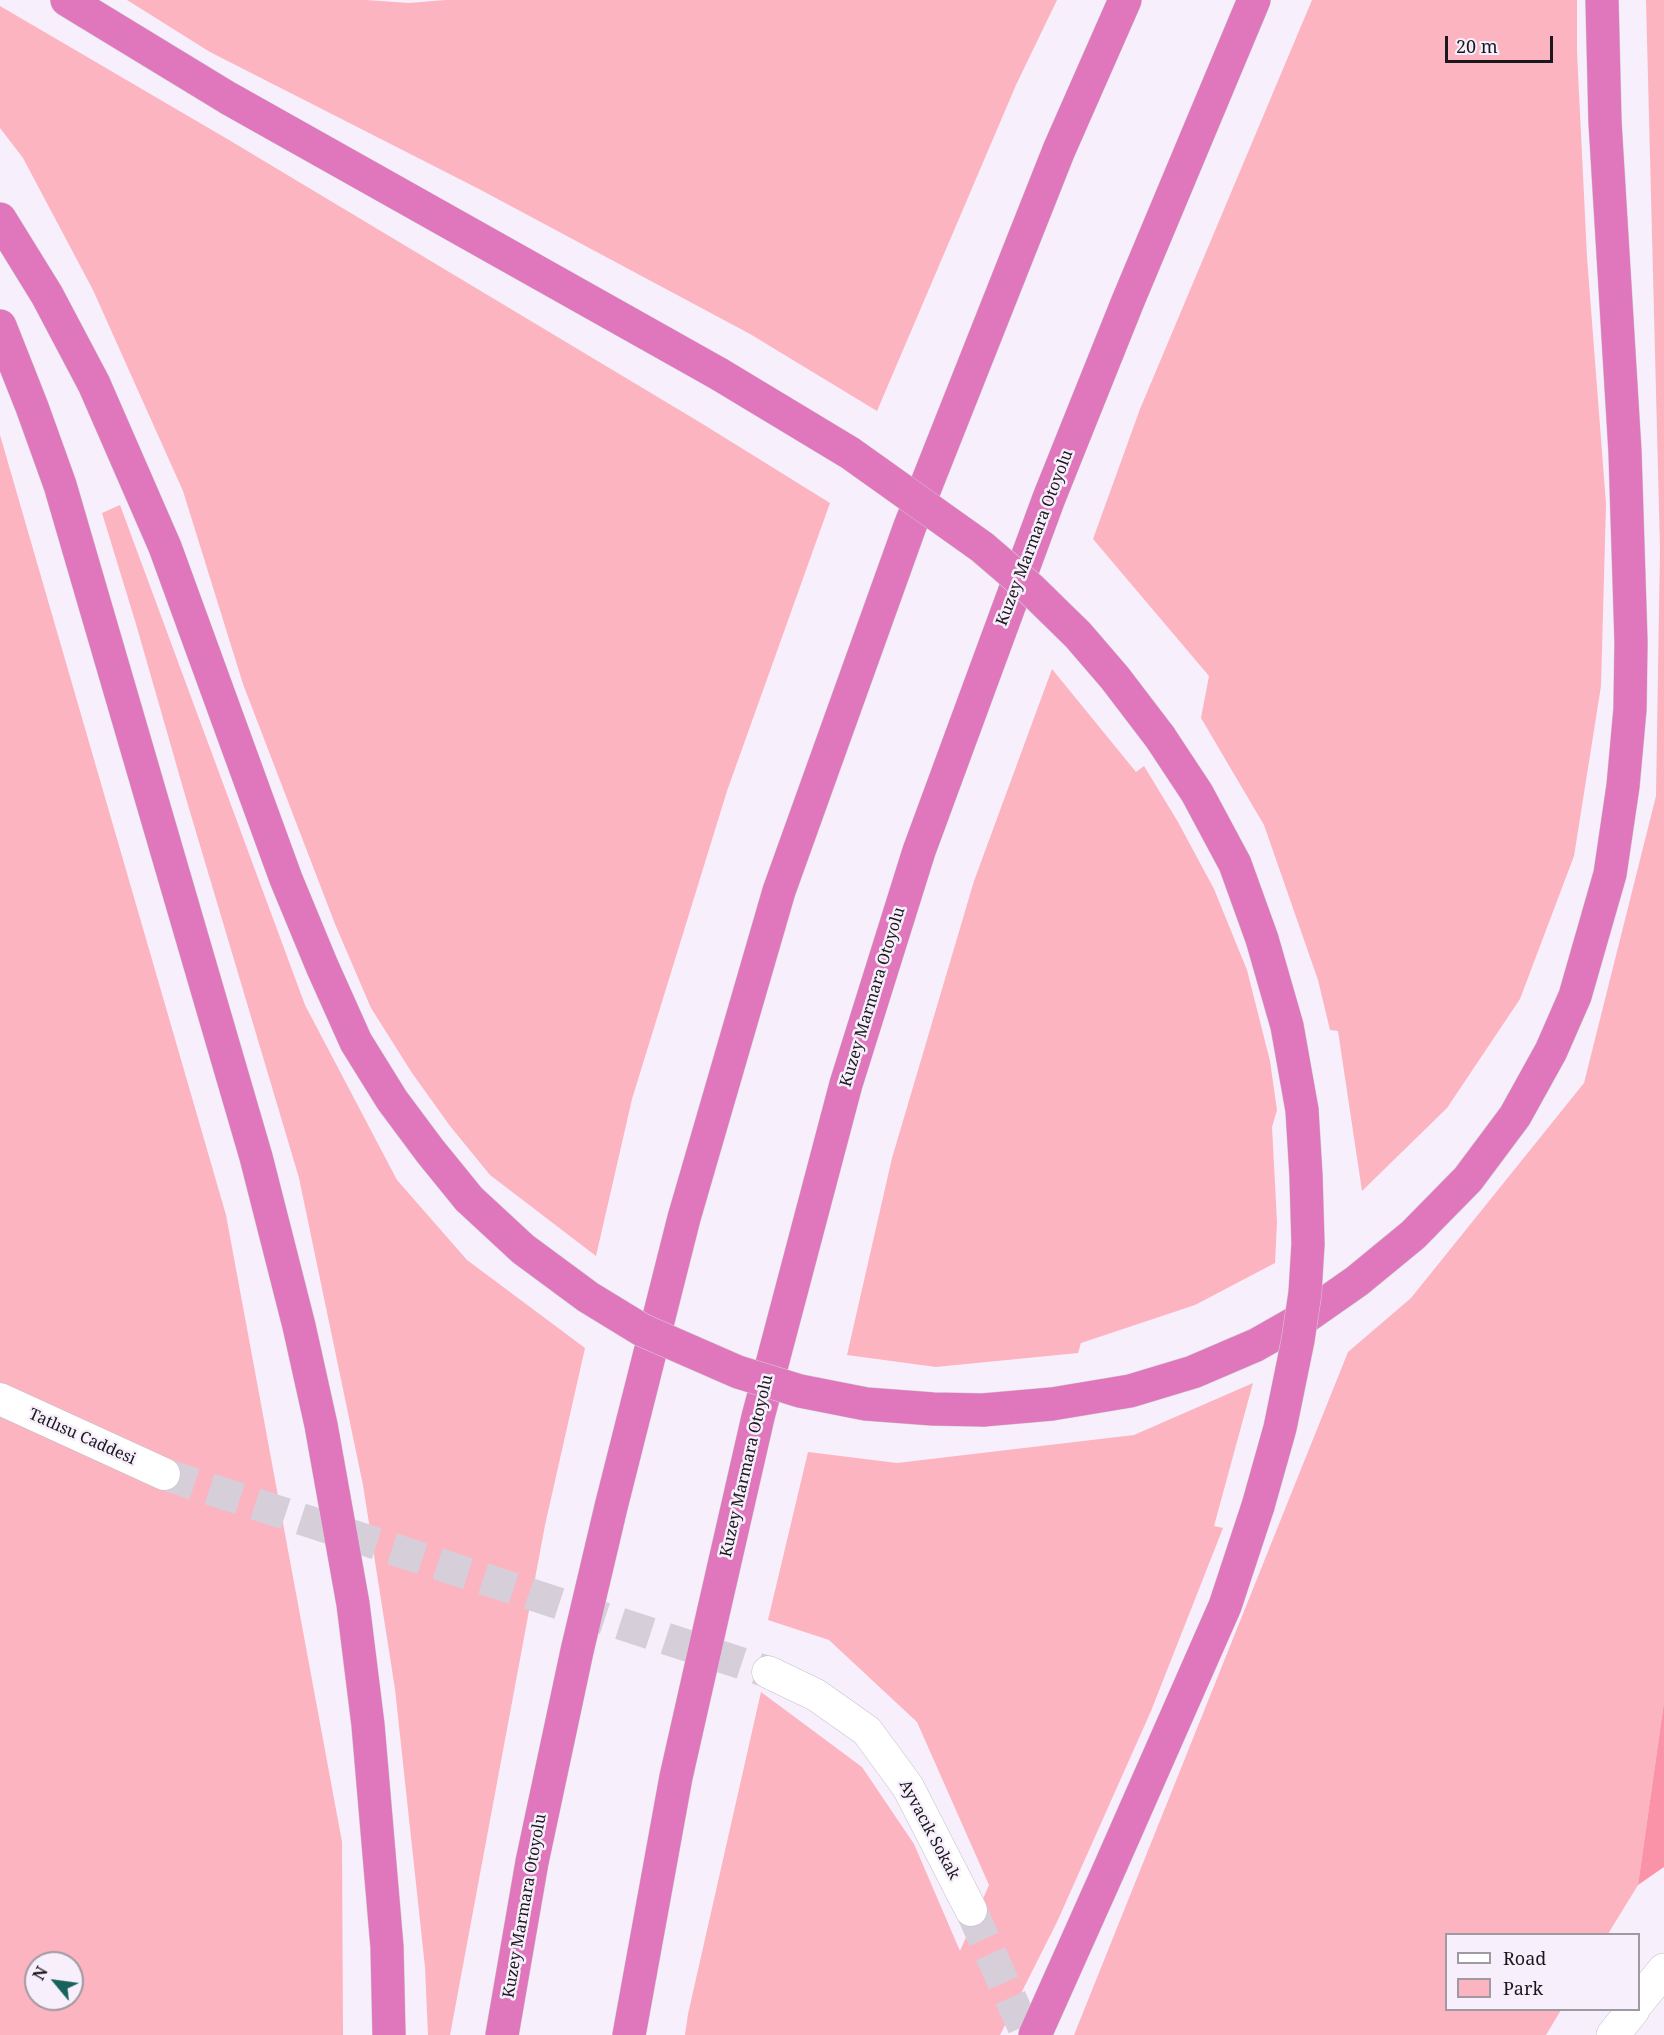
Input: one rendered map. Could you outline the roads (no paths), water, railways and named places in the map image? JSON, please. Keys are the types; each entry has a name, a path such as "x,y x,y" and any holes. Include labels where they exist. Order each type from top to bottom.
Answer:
{"highway":[{"path":"66,0 228,98 719,374 850,453 982,547 1078,634 1115,678 1160,737 1197,793 1235,864 1262,939 1287,1026 1302,1110 1308,1244 1305,1293 1298,1340 1282,1417 1258,1506 1225,1606 1035,2035"},
{"name":"Kuzey Marmara Otoyolu","path":"502,2035 532,1862 608,1518 684,1218 779,891 910,526 1059,150 1125,0"},
{"name":"Kuzey Marmara Otoyolu","path":"629,2035 676,1777 711,1618 758,1417 846,1084 919,851 1049,498 1128,301 1254,0"},
{"path":"0,219 47,295 94,384 165,546 286,879 356,1042 392,1100 469,1198 523,1249 588,1297 642,1330 738,1372 800,1391 866,1404 983,1410 1052,1404 1130,1391 1193,1372 1256,1345 1307,1316 1357,1281 1413,1235 1468,1179 1515,1116 1551,1051 1575,996 1610,874 1623,786 1630,709 1631,642 1625,452 1605,122 1602,0"},
{"path":"0,326 60,484 253,1146 299,1326 321,1425 353,1604 366,1703 386,1936 389,2035"}],"main road":[{"path":"1640,2000 1664,1970"},
{"path":"1613,2035 1632,2011"}],"street":[{"name":"Tatlısu Caddesi","path":"0,1399 165,1474"},
{"name":"Ayvacık Sokak","path":"768,1671 816,1695 867,1731 908,1787 971,1910"}],"tunnel":[{"path":"164,1474 768,1672"},
{"path":"971,1910 1027,2035"}]}
